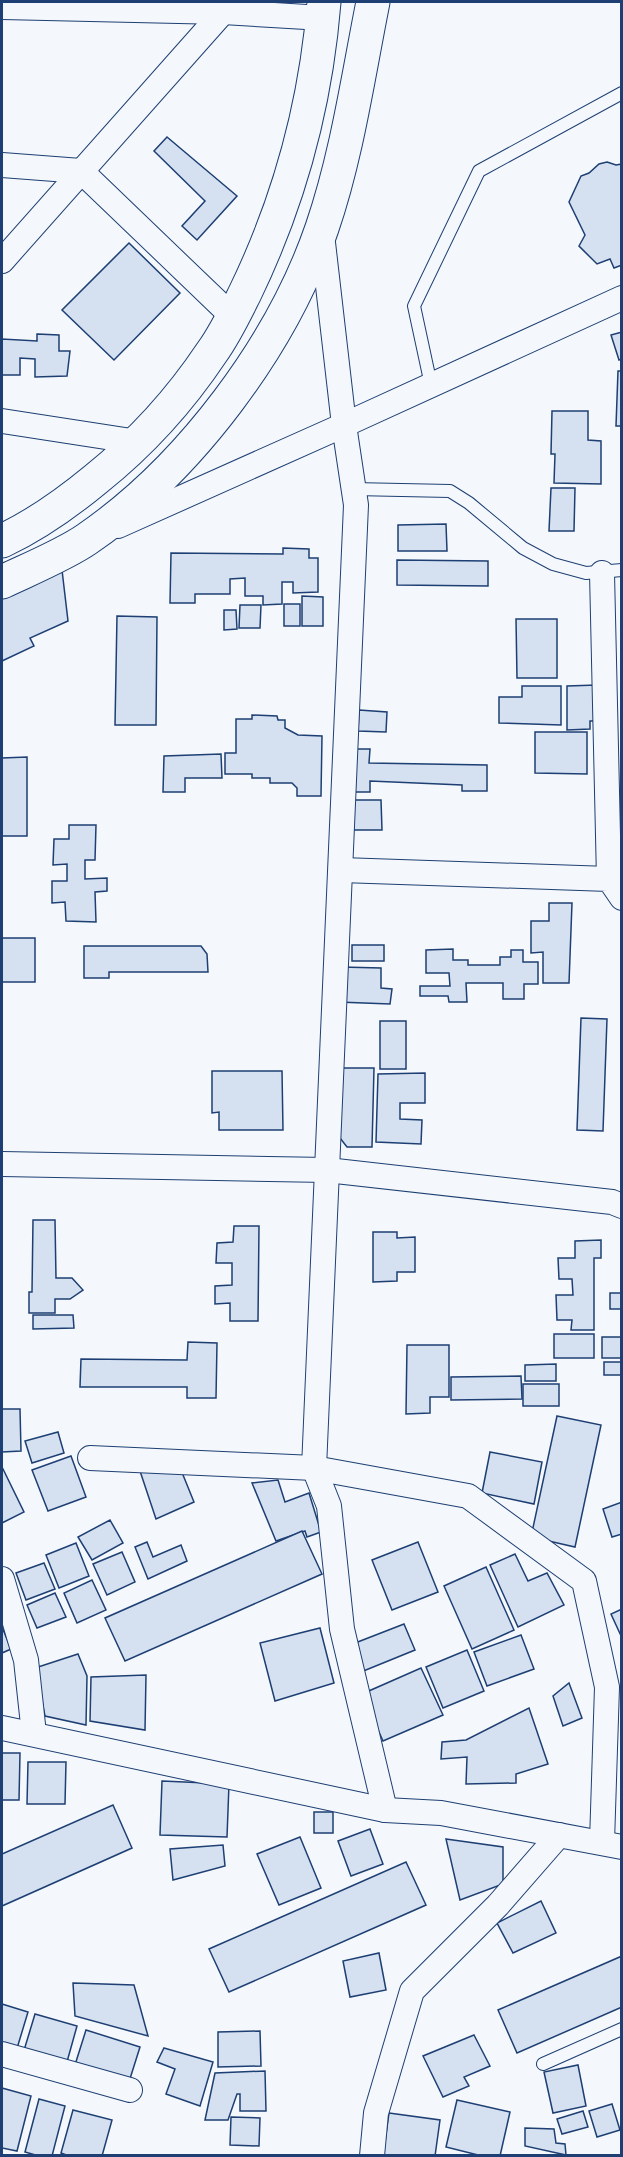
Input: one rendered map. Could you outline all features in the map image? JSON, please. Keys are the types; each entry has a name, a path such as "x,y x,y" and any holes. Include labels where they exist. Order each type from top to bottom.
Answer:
{"main road":[{"path":"2,582 86,540 155,482 203,434 251,371 290,302 322,230 341,165 373,2"},
{"path":"2,541 80,492 138,442 190,383 213,351 261,260 284,201 301,140 314,78 324,10"}],"street":[{"path":"2,7 223,12 324,10"},
{"path":"2,261 223,12"},
{"path":"2,165 81,171 232,317"},
{"path":"322,230 344,426 356,504 314,1468 329,1506 342,1629 385,1810"},
{"path":"86,540 344,426 621,298"},
{"path":"2,421 138,442"},
{"path":"341,870 615,888 612,572"},
{"path":"2,1164 327,1170 612,1202 621,1206"},
{"path":"2,1728 385,1810 441,1813 612,1845 607,1687 584,1581 468,1496 314,1468 90,1458"},
{"path":"2,1579 26,1660 34,1734"},
{"path":"372,2156 376,2113 411,1991 498,1905 559,1835"},
{"path":"2,2054 130,2090"}],"lane":[{"path":"431,385 414,306 479,171 621,93"},
{"path":"353,489 450,491 469,503 523,548 553,564 586,573 612,572"},
{"path":"543,2064 621,2029"}],"building":[{"path":"167,137 237,196 197,240 182,226 205,201 154,151"},
{"path":"607,162 622,164 622,265 614,268 610,259 597,264 579,246 585,235 569,202 581,176 589,173 599,164"},
{"path":"129,243 180,293 114,360 62,310"},
{"path":"622,332 622,359 619,360 611,335"},
{"path":"37,334 59,335 59,351 70,351 67,376 35,377 35,359 20,358 20,375 2,375 2,339 37,341"},
{"path":"618,371 622,371 622,426 616,426"},
{"path":"552,411 588,411 588,440 601,441 601,484 554,483 555,454 551,454"},
{"path":"551,488 575,488 574,531 549,531"},
{"path":"446,524 447,551 398,551 398,525"},
{"path":"283,548 309,549 309,558 318,558 318,592 293,593 293,582 282,582 282,604 263,605 263,596 245,596 245,578 230,579 230,594 195,594 195,603 170,603 171,553 283,554"},
{"path":"397,560 488,561 488,586 397,585"},
{"path":"62,570 68,621 30,638 34,646 2,661 2,598"},
{"path":"302,596 323,597 323,626 302,626"},
{"path":"284,604 300,604 300,626 284,626"},
{"path":"240,605 261,605 260,628 239,628"},
{"path":"224,610 236,610 237,629 224,630"},
{"path":"117,616 157,617 156,725 115,725"},
{"path":"516,619 557,619 557,678 517,678"},
{"path":"597,685 597,721 590,721 590,729 567,730 567,686"},
{"path":"522,686 561,686 561,725 499,723 499,697 522,697"},
{"path":"359,710 387,712 386,732 358,731"},
{"path":"252,715 277,716 278,720 285,720 285,728 298,735 322,736 321,796 297,796 297,788 292,783 270,783 270,778 252,778 252,774 225,774 225,753 236,753 236,719 252,719"},
{"path":"535,732 587,732 587,774 535,773"},
{"path":"353,749 370,749 369,763 487,765 487,791 462,791 462,785 370,781 370,792 351,792"},
{"path":"221,754 222,778 185,778 185,792 163,792 164,756"},
{"path":"27,757 27,836 2,836 2,758"},
{"path":"351,800 381,800 382,830 351,830"},
{"path":"69,825 96,825 95,860 85,860 85,879 107,878 107,891 95,892 96,922 66,921 65,902 52,903 52,881 67,881 67,864 53,865 54,839 69,839"},
{"path":"549,903 572,903 569,983 543,983 543,952 531,953 531,921 549,921"},
{"path":"2,938 35,938 35,982 2,982"},
{"path":"352,945 384,945 384,961 352,961"},
{"path":"84,946 201,946 207,954 208,972 109,972 109,978 84,978"},
{"path":"453,949 453,960 468,960 468,965 500,965 500,957 511,957 511,950 523,950 523,962 538,962 538,984 524,984 524,999 503,999 503,983 466,983 467,1002 449,1002 448,996 420,996 420,986 450,986 449,973 426,973 426,950"},
{"path":"341,967 381,968 381,988 392,989 390,1004 338,1002"},
{"path":"581,1018 607,1019 603,1131 577,1130"},
{"path":"380,1021 406,1021 406,1069 380,1069"},
{"path":"341,1068 374,1068 372,1147 347,1147 340,1138"},
{"path":"212,1071 282,1071 283,1130 219,1130 219,1112 212,1113"},
{"path":"425,1073 425,1103 400,1103 400,1119 422,1120 421,1144 376,1142 378,1074"},
{"path":"33,1220 55,1220 56,1278 72,1278 83,1290 70,1299 55,1299 55,1313 29,1313 29,1292 32,1292"},
{"path":"234,1226 259,1226 258,1321 230,1321 230,1303 215,1304 215,1286 232,1285 232,1263 216,1263 217,1243 233,1242"},
{"path":"373,1232 397,1232 397,1238 415,1237 415,1272 397,1272 397,1281 373,1282"},
{"path":"601,1240 601,1258 594,1258 594,1330 571,1330 572,1320 557,1320 556,1295 573,1295 572,1279 559,1279 558,1258 575,1258 575,1241"},
{"path":"610,1293 622,1293 622,1309 610,1309"},
{"path":"33,1315 73,1315 74,1328 33,1329"},
{"path":"554,1334 594,1334 594,1358 554,1358"},
{"path":"602,1337 622,1337 622,1358 602,1358"},
{"path":"188,1342 217,1343 216,1398 187,1398 187,1387 80,1387 81,1359 187,1360"},
{"path":"407,1345 449,1345 449,1397 430,1397 430,1413 406,1414"},
{"path":"604,1362 622,1362 622,1375 604,1375"},
{"path":"556,1364 556,1381 525,1381 525,1365"},
{"path":"521,1376 522,1399 451,1400 451,1377"},
{"path":"523,1384 559,1384 559,1406 523,1406"},
{"path":"2,1409 20,1409 21,1451 2,1452"},
{"path":"557,1416 601,1425 575,1547 531,1537"},
{"path":"58,1432 64,1453 32,1463 25,1441"},
{"path":"490,1452 542,1462 534,1504 482,1493"},
{"path":"71,1456 86,1497 48,1511 32,1470"},
{"path":"139,1468 181,1470 194,1502 156,1519"},
{"path":"2,1470 24,1512 2,1523"},
{"path":"278,1480 285,1502 309,1493 321,1532 307,1537 305,1531 276,1541 252,1483"},
{"path":"622,1502 622,1534 612,1537 603,1509"},
{"path":"110,1520 123,1543 92,1560 78,1537"},
{"path":"302,1531 322,1574 125,1661 105,1618"},
{"path":"147,1542 153,1557 181,1545 187,1561 148,1579 135,1547"},
{"path":"418,1542 438,1592 392,1610 372,1560"},
{"path":"76,1543 89,1576 59,1588 46,1555"},
{"path":"122,1552 135,1582 107,1595 93,1564"},
{"path":"515,1554 528,1581 547,1573 564,1605 518,1627 490,1565"},
{"path":"44,1563 55,1589 26,1600 16,1573"},
{"path":"486,1567 514,1630 472,1649 444,1586"},
{"path":"92,1580 106,1610 77,1623 64,1593"},
{"path":"55,1593 66,1617 37,1628 27,1605"},
{"path":"622,1609 622,1638 611,1614"},
{"path":"404,1624 415,1650 361,1672 350,1645"},
{"path":"2,1627 11,1649 2,1653"},
{"path":"320,1628 334,1683 275,1701 260,1643"},
{"path":"521,1635 534,1669 487,1686 474,1652"},
{"path":"467,1650 484,1691 443,1708 426,1667"},
{"path":"78,1654 87,1676 86,1725 45,1716 35,1668"},
{"path":"421,1668 443,1715 383,1741 362,1694"},
{"path":"146,1675 145,1730 90,1721 91,1677"},
{"path":"569,1683 582,1718 563,1726 553,1696"},
{"path":"529,1708 548,1764 516,1774 516,1783 466,1784 467,1757 441,1759 442,1742 466,1740"},
{"path":"2,1753 20,1753 19,1800 2,1800"},
{"path":"28,1762 66,1762 65,1804 27,1804"},
{"path":"162,1781 229,1784 227,1837 160,1835"},
{"path":"113,1805 132,1848 2,1906 2,1854"},
{"path":"314,1812 333,1812 333,1833 314,1833"},
{"path":"370,1829 383,1864 351,1876 338,1841"},
{"path":"300,1837 321,1888 279,1905 257,1854"},
{"path":"446,1839 503,1847 503,1884 460,1900"},
{"path":"223,1845 225,1866 173,1880 170,1849"},
{"path":"406,1862 426,1905 229,1992 209,1949"},
{"path":"541,1901 556,1933 513,1953 497,1923"},
{"path":"379,1953 386,1990 350,1997 343,1961"},
{"path":"622,1956 622,2007 517,2053 498,2010"},
{"path":"73,1983 134,1985 148,2036 75,2016"},
{"path":"2,2004 28,2012 15,2055 2,2051"},
{"path":"35,2014 77,2026 65,2069 22,2057"},
{"path":"86,2030 140,2047 128,2085 74,2068"},
{"path":"260,2031 261,2066 218,2067 218,2032"},
{"path":"474,2035 490,2066 464,2077 469,2086 443,2097 423,2056"},
{"path":"164,2048 213,2062 200,2106 166,2094 175,2069 157,2062"},
{"path":"578,2065 586,2106 553,2113 544,2072"},
{"path":"265,2071 266,2111 240,2111 240,2094 237,2094 228,2120 205,2120 215,2073"},
{"path":"2,2088 31,2096 17,2151 2,2148"},
{"path":"39,2099 65,2106 52,2156 39,2156 25,2152"},
{"path":"457,2100 510,2112 500,2156 482,2156 446,2147"},
{"path":"612,2104 620,2130 597,2137 589,2111"},
{"path":"73,2110 112,2120 102,2156 69,2156 61,2153"},
{"path":"583,2111 588,2127 562,2134 557,2119"},
{"path":"389,2113 440,2120 435,2156 383,2156"},
{"path":"231,2117 260,2118 259,2146 230,2145"},
{"path":"525,2128 554,2129 556,2143 565,2144 566,2155 525,2146"}]}
